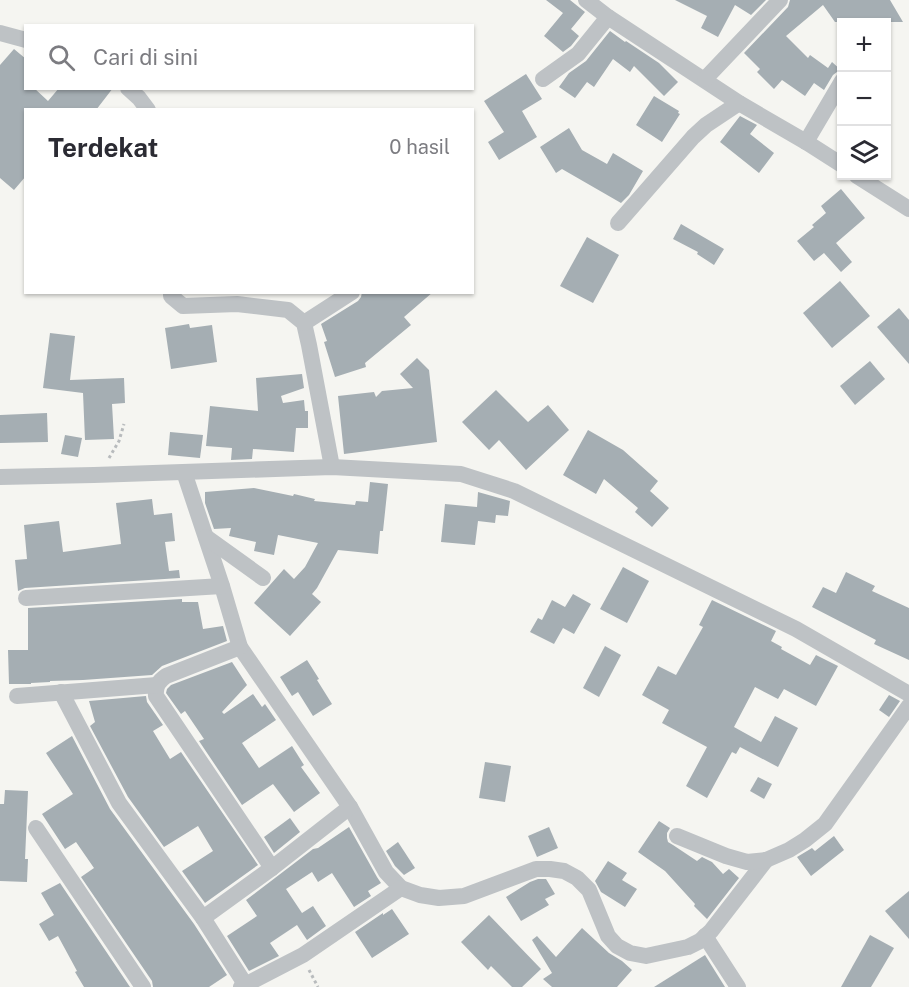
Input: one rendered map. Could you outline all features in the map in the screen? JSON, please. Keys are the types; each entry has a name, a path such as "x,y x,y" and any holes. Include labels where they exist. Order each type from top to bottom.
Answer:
{"street":[{"path":"586,0 608,17 739,103 837,162"},
{"path":"705,79 780,0"},
{"path":"543,79 578,54 608,17"},
{"path":"0,33 24,39"},
{"path":"806,142 837,89"},
{"path":"130,90 146,108"},
{"path":"618,223 693,137 706,125 739,103"},
{"path":"863,180 909,209"},
{"path":"171,294 183,306 237,304 288,310 304,323 332,467"},
{"path":"304,323 349,294"},
{"path":"0,477 332,467 461,474 514,491 796,629 909,694"},
{"path":"184,472 240,647 350,807 386,872 401,888 420,895 439,898 464,896 536,869 564,871 577,878 589,890 608,936 617,946 630,953 646,956 688,947 700,941 711,931 766,860"},
{"path":"206,537 263,578"},
{"path":"26,598 222,586"},
{"path":"240,647 166,676 157,685 156,696 272,868"},
{"path":"17,696 157,685"},
{"path":"60,692 119,803 203,918 243,986 303,956 401,888"},
{"path":"677,836 747,862 766,860 789,850 825,824 909,706"},
{"path":"203,918 350,807"},
{"path":"36,828 143,987"},
{"path":"705,936 738,987"}],"path":[{"path":"94,475 113,454 124,424"}],"building":[{"path":"546,0 570,0 585,12 571,29 579,36 563,52 544,36 563,13"},
{"path":"675,0 766,0 751,15 735,5 718,37 701,28 707,16"},
{"path":"790,0 890,0 903,22 891,22 891,18 837,18 835,22 823,5 786,36 808,58 810,55 828,68 832,62 837,66 837,72 824,90 814,83 805,96 782,80 774,89 757,72 760,69 744,53 788,7"},
{"path":"610,31 659,63 678,82 664,96 634,66 630,72 613,59 594,87 587,82 575,98 559,87 569,73 586,61"},
{"path":"14,49 24,57 24,90 36,90 48,101 57,90 111,90 98,108 24,108 24,178 14,190 0,178 0,65"},
{"path":"526,74 542,99 522,111 537,137 499,160 488,142 504,132 484,101"},
{"path":"654,96 679,111 680,114 662,142 636,125"},
{"path":"740,116 757,125 750,134 774,153 759,173 720,142"},
{"path":"569,128 582,150 607,164 613,153 643,171 629,195 621,203 562,169 556,173 540,147"},
{"path":"841,189 865,218 836,243 852,262 841,272 824,253 814,261 797,241 826,213 821,206"},
{"path":"681,224 724,249 714,265 697,254 698,252 673,239"},
{"path":"587,237 619,255 593,303 560,286"},
{"path":"840,281 870,316 832,348 803,313"},
{"path":"362,294 431,294 404,317 411,325 365,363 366,367 335,377 321,324 361,297"},
{"path":"899,308 909,320 909,364 877,327"},
{"path":"189,324 190,328 212,325 217,362 171,369 165,328"},
{"path":"50,333 75,336 70,380 124,378 125,403 112,404 114,439 85,440 83,393 43,388"},
{"path":"417,358 429,370 437,442 344,454 338,396 374,392 376,397 382,391 413,388 400,374"},
{"path":"870,361 885,379 855,405 840,386"},
{"path":"302,374 304,388 281,396 283,403 304,400 305,411 308,411 308,428 296,428 294,452 253,449 252,459 231,460 232,448 206,446 210,406 258,411 256,378"},
{"path":"496,390 528,422 548,405 569,430 526,470 499,440 489,450 462,422"},
{"path":"47,413 48,442 0,443 0,415"},
{"path":"588,430 623,450 658,481 650,491 669,508 652,527 635,512 638,508 604,479 596,494 563,475"},
{"path":"170,432 203,435 200,458 168,455"},
{"path":"65,435 82,438 78,457 61,454"},
{"path":"370,482 388,484 378,554 338,550 312,594 321,602 290,636 254,603 284,569 294,579 305,567 318,543 278,535 274,555 254,551 256,542 229,536 231,528 214,529 205,503 205,492 254,488 293,496 294,494 315,499 314,501 355,505 356,501 368,502"},
{"path":"478,492 510,501 508,516 496,515 495,523 478,521 475,545 441,542 445,504 477,507"},
{"path":"152,499 154,515 172,513 175,541 165,542 169,571 179,570 180,578 25,588 18,591 15,560 27,559 24,525 59,521 63,552 121,544 116,503"},
{"path":"623,567 649,581 627,623 600,609"},
{"path":"846,572 875,586 872,591 909,608 909,660 874,644 876,640 812,607 823,587 836,593"},
{"path":"573,594 591,604 574,634 563,628 554,644 530,632 538,618 542,620 552,600 565,607"},
{"path":"182,599 182,602 198,602 203,629 223,626 227,641 162,666 152,675 9,684 8,650 28,650 28,608"},
{"path":"712,600 776,631 771,641 810,665 816,655 838,666 816,706 784,689 778,699 755,687 734,727 761,742 775,716 798,728 778,767 740,747 736,754 732,752 707,798 686,786 707,747 662,723 669,710 642,695 658,666 676,675 703,627 699,625"},
{"path":"605,646 621,655 599,697 583,688"},
{"path":"307,660 332,704 313,716 298,692 292,696 280,677"},
{"path":"232,662 247,685 222,712 224,714 253,694 262,707 265,704 276,720 242,743 259,768 292,746 304,765 301,767 320,793 294,812 273,784 242,805 199,741 204,739 185,711 181,714 166,693 171,685"},
{"path":"889,695 900,701 889,717 879,710"},
{"path":"146,696 147,702 163,725 153,731 170,759 181,752 258,865 205,903 182,871 213,851 198,826 164,847 128,797 90,726 95,722 89,701"},
{"path":"72,736 110,809 194,924 227,975 209,987 153,987 152,981 81,877 94,868 76,842 65,849 42,814 73,794 46,753"},
{"path":"485,762 511,766 505,802 479,798"},
{"path":"758,777 772,784 764,799 750,791"},
{"path":"5,790 28,791 25,859 28,859 27,882 0,881 0,804 4,804"},
{"path":"290,818 300,832 274,853 264,837"},
{"path":"659,821 670,828 667,833 668,842 697,861 702,857 712,862 723,874 729,869 739,878 707,919 665,871 638,852"},
{"path":"349,827 381,883 368,891 371,896 354,907 332,873 318,882 312,872 286,889 302,913 313,906 326,926 307,940 297,925 270,943 279,956 249,971 227,936 257,916 246,900 313,849"},
{"path":"549,827 558,848 537,857 528,836"},
{"path":"834,836 844,850 811,876 797,857 812,848 815,851"},
{"path":"398,842 415,868 404,875 386,851"},
{"path":"608,861 627,873 622,880 637,889 625,907 601,892 595,881"},
{"path":"538,879 546,879 555,894 545,899 549,905 521,921 506,897"},
{"path":"60,883 130,987 84,987 58,936 49,941 39,924 54,915 41,893"},
{"path":"909,891 909,939 885,911"},
{"path":"392,909 409,934 372,958 355,932"},
{"path":"489,915 541,969 522,987 512,987 491,966 488,970 461,942"},
{"path":"582,928 632,970 617,987 552,987 543,979 552,973 532,940 537,936 556,957"},
{"path":"870,935 894,948 871,987 841,987"},
{"path":"705,955 725,987 654,987"}]}
